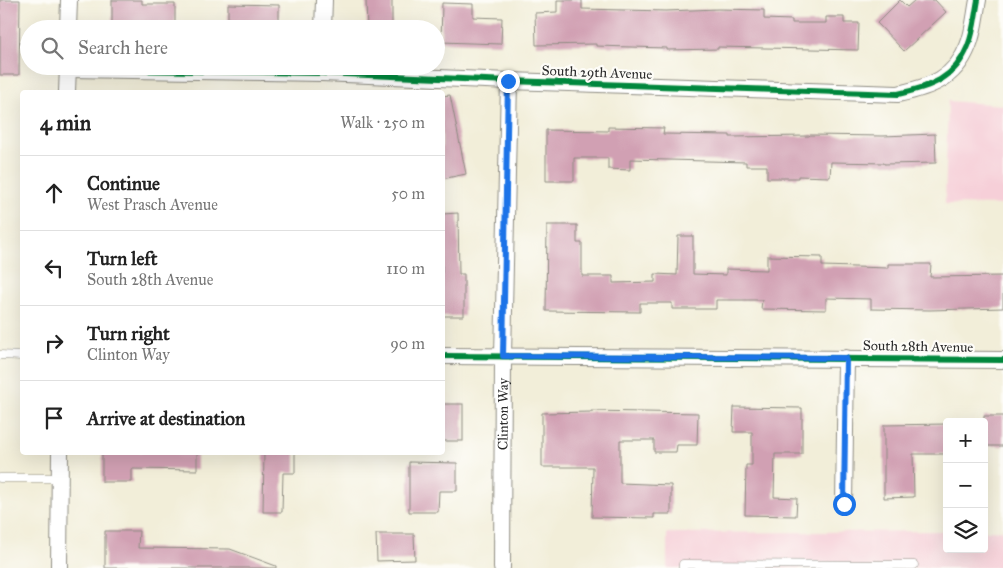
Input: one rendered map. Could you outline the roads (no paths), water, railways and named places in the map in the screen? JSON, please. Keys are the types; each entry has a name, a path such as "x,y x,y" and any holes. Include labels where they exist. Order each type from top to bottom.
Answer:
{"street":[{"path":"68,20 69,0"},
{"path":"323,20 324,0"},
{"name":"South 29th Avenue","path":"415,75 508,81 898,94 922,88 943,79 956,66 968,46 978,0"},
{"path":"67,90 68,75"},
{"name":"Clinton Way","path":"502,568 503,356 508,81"},
{"name":"South 28th Avenue","path":"445,356 1003,360"},
{"path":"844,504 846,358"},
{"path":"59,568 60,455"}],"lane":[{"path":"0,355 20,356"},
{"path":"0,478 60,478"},
{"path":"683,568 683,564 914,565"}]}
